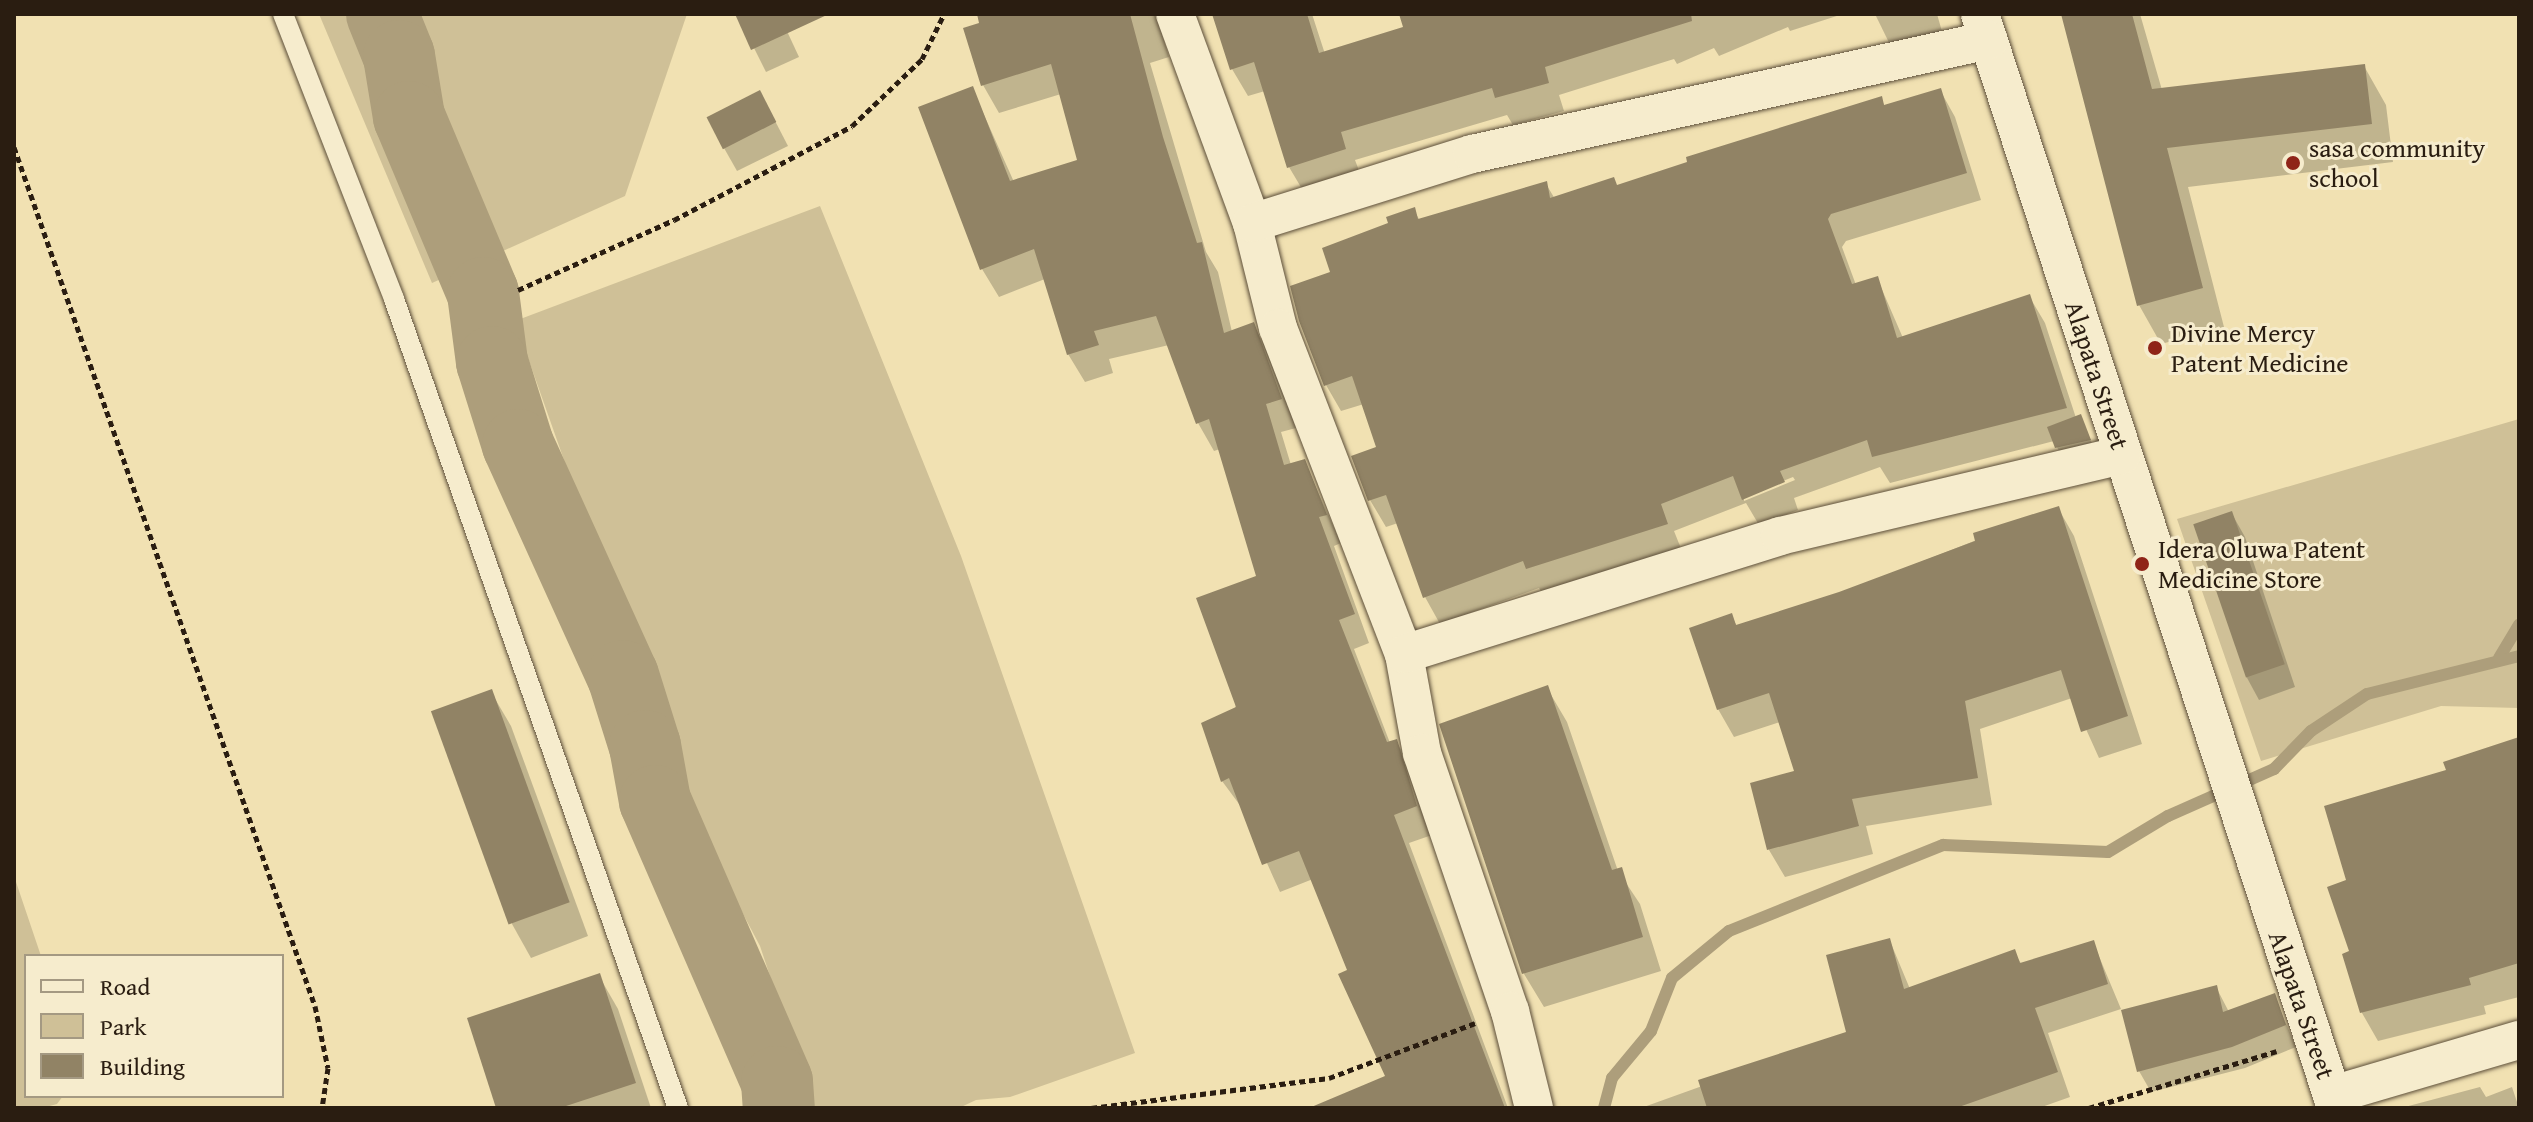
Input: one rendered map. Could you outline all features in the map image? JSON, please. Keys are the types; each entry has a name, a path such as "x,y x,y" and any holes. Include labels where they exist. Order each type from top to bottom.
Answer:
{"street":[{"path":"1175,14 1252,223 1278,328 1404,654 1422,753 1510,1011 1534,1108"},
{"path":"1252,223 1472,154 1985,27"},
{"name":"Alapata Street","path":"1985,27 2236,811 2334,1101"},
{"path":"1404,654 1780,536 2122,455"},
{"path":"2334,1101 2519,1040"}],"lane":[{"path":"283,14 394,299 678,1108"}],"path":[{"path":"518,290 674,220 852,126 922,59 944,14"},
{"path":"14,147 315,1006 328,1068 322,1108"},
{"path":"1091,1108 1329,1078 1510,1011"},
{"path":"2089,1108 2312,1040"},
{"path":"183,1108 258,1108"}],"green space":[{"path":"319,14 687,14 625,196 432,283"},
{"path":"820,206 961,556 1135,1053 1010,1097 976,1100 959,1108 814,1108 760,946 686,806 515,321"},
{"path":"2519,419 2519,708 2441,706 2261,761 2177,519"},
{"path":"14,876 40,954 24,954 24,1098 62,1098 57,1104 42,1108 14,1108"}],"building":[{"path":"735,14 829,14 751,50"},
{"path":"977,14 1130,14 1163,137 1197,243 1202,242 1224,333 1254,322 1282,399 1266,404 1284,465 1305,459 1327,515 1319,517 1355,614 1339,620 1387,742 1397,739 1417,806 1394,815 1505,1108 1309,1108 1385,1076 1338,974 1347,970 1299,851 1262,865 1229,778 1221,782 1201,723 1236,707 1196,598 1256,576 1209,419 1196,424 1156,316 1094,331 1099,345 1067,355 1034,249 980,270 918,107 973,86 1010,181 1077,160 1051,64 981,86 963,28 979,23"},
{"path":"1212,14 1307,14 1319,53 1403,27 1399,14 1691,14 1692,21 1545,67 1549,83 1495,98 1492,88 1341,132 1346,149 1287,168 1254,62 1230,70"},
{"path":"2061,14 2132,14 2152,89 2365,64 2372,124 2167,148 2203,288 2137,306"},
{"path":"1941,88 1967,173 1831,214 1828,219 1852,284 1878,276 1897,338 2030,294 2067,408 1872,457 1867,440 1780,471 1785,482 1742,500 1733,476 1661,504 1668,524 1526,569 1523,561 1423,598 1386,495 1368,501 1351,456 1376,447 1352,376 1324,386 1299,321 1290,286 1330,272 1322,248 1388,223 1386,217 1415,207 1418,219 1547,181 1550,198 1614,177 1617,185 1687,162 1686,157 1882,96 1884,105"},
{"path":"760,90 776,122 723,149 707,117"},
{"path":"2081,414 2091,440 2055,448 2047,427"},
{"path":"2059,506 2128,716 2081,732 2061,670 1965,701 1978,778 1852,799 1859,826 1767,850 1750,783 1794,771 1769,693 1717,710 1689,628 1732,613 1736,625 1839,592 1975,541 1973,533"},
{"path":"2232,511 2285,664 2246,678 2193,524"},
{"path":"1548,685 1612,870 1622,867 1643,937 1522,974 1439,724"},
{"path":"492,689 570,902 509,925 431,711"},
{"path":"2519,737 2519,963 2469,978 2471,985 2360,1013 2342,954 2349,951 2327,887 2346,880 2324,806 2446,770 2443,762"},
{"path":"1890,938 1904,989 2015,949 2020,963 2094,940 2108,984 2035,1008 2058,1072 1956,1108 1707,1108 1698,1080 1846,1032 1826,955"},
{"path":"600,973 636,1083 560,1108 496,1108 467,1018"},
{"path":"2217,985 2223,1012 2275,993 2286,1025 2232,1047 2137,1072 2121,1010"}],"waterway":[{"path":"382,14 399,56 409,117 483,293 492,362 518,445 623,676 645,746 655,801 777,1082 779,1108"},
{"path":"2499,658 2519,625"},
{"path":"1604,1108 1612,1078 1651,1031 1672,978 1729,931 1943,845 2108,852 2168,816 2274,769 2311,731 2367,694 2519,656"}],"place":[{"name":"sasa community school","path":"2293,163"},
{"name":"Divine Mercy Patent Medicine","path":"2155,348"},
{"name":"Idera Oluwa Patent Medicine Store","path":"2142,564"}]}
